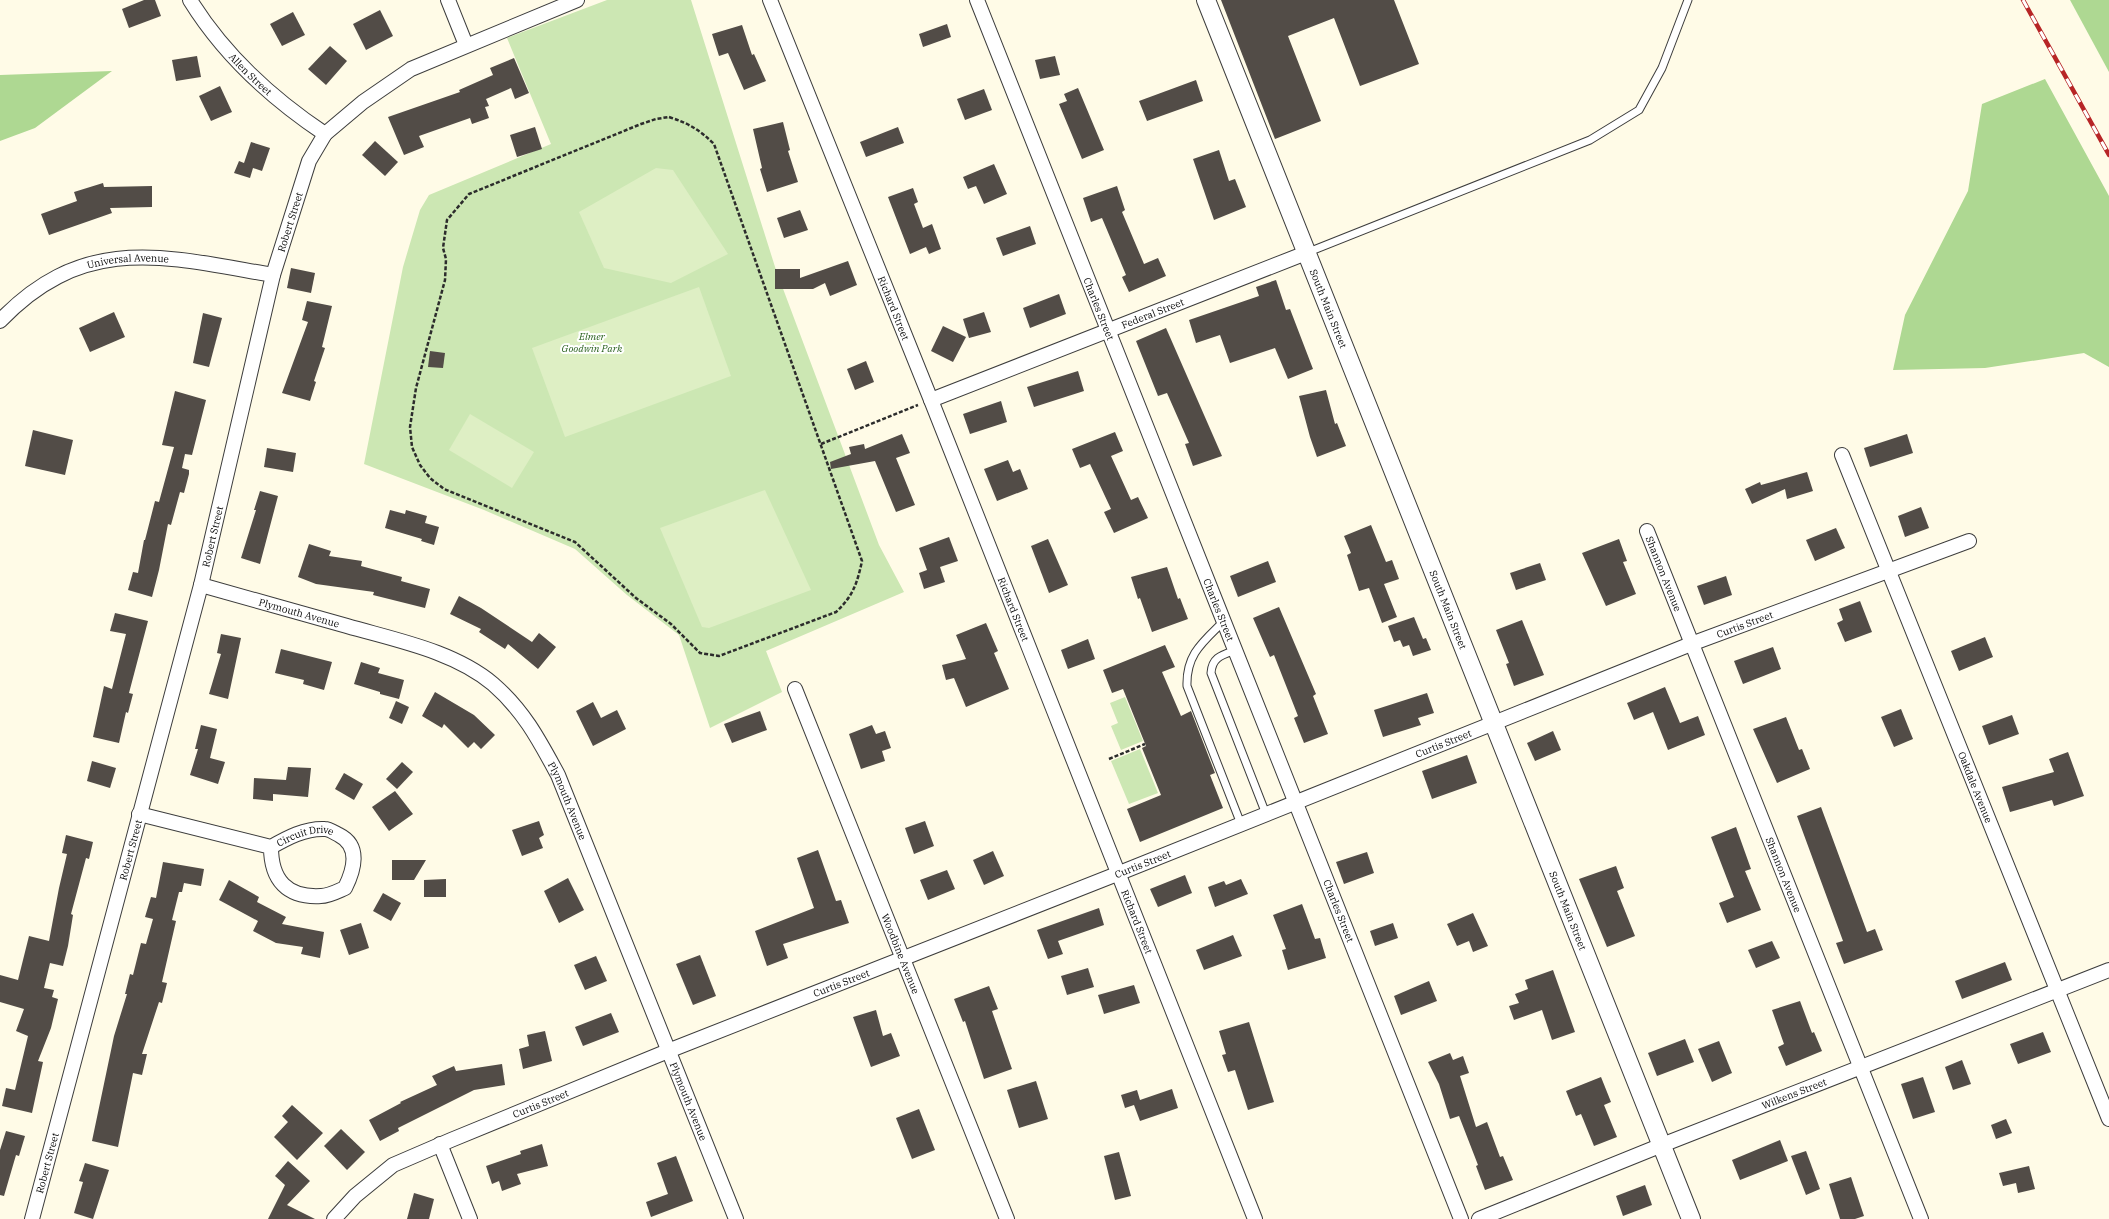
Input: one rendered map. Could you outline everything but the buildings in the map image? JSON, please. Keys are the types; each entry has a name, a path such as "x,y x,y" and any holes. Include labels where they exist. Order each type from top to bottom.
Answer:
{"street":[{"name":"Allen Street","path":"190,0 226,49 256,81 289,109 325,134"},
{"path":"448,0 466,45"},
{"name":"Robert Street","path":"32,1219 201,585 273,275 309,161 325,134 363,102 411,69 577,0"},
{"name":"Richard Street","path":"770,0 931,400 1255,1219"},
{"name":"Charles Street","path":"977,0 1106,330 1297,801 1461,1219"},
{"name":"South Main Street","path":"1206,0 1691,1219"},
{"name":"Federal Street","path":"931,400 1106,330 1306,253"},
{"name":"Universal Avenue","path":"0,321 18,301 53,278 91,264 132,256 185,259 273,275"},
{"name":"Oakdale Avenue","path":"1842,455 2109,1119"},
{"name":"Shannon Avenue","path":"1647,532 1920,1219"},
{"name":"Curtis Street","path":"334,1219 355,1196 393,1164 440,1144 668,1051 1118,874 1691,644 1969,541"},
{"name":"Plymouth Avenue","path":"201,585 408,643 445,656 492,683 507,698 536,733 558,775 736,1219"},
{"name":"Woodbine Avenue","path":"795,689 1007,1219"},
{"name":"Circuit Drive","path":"139,814 271,847 292,835 326,828 346,838 355,856 353,873 345,888 322,896 294,893 278,880 271,864 271,847"},
{"name":"Wilkens Street","path":"1480,1219 1662,1145 1861,1069 2109,970"},
{"path":"440,1144 470,1219"}],"lane":[{"path":"1306,253 1590,140 1639,110 1662,68 1688,0"},
{"path":"1224,621 1200,646 1190,660 1187,671 1187,686 1241,824"},
{"path":"1236,650 1217,658 1212,664 1211,673 1266,814"}],"path":[{"path":"669,117 685,122 699,130 714,144 821,444 862,561 857,582 849,600 836,612 735,651 719,656 700,653 671,624 636,598 575,542 456,495 430,478 420,464 412,447 410,427 416,388 445,280 446,259 443,248 448,220 469,194 641,124 656,119 669,117"},
{"path":"821,444 931,400"},
{"path":"1109,759 1146,744"}],"green space":[{"name":"Elmer Goodwin Park","path":"607,0 691,0 776,270 879,545 904,592 766,651 782,692 710,728 679,635 627,595 575,549 484,510 364,464 403,267 420,210 429,195 551,144 507,38"},
{"path":"2070,0 2109,0 2109,72"},
{"path":"112,71 35,128 0,141 0,75"},
{"path":"2045,79 2109,196 2109,367 2084,353 1985,368 1893,370 1905,315 1968,191 1982,104"},
{"path":"656,168 673,170 728,254 671,283 604,268 579,212"},
{"path":"699,287 731,376 565,437 532,348"},
{"path":"470,414 534,452 512,488 449,450"},
{"path":"765,490 811,590 709,628 702,627 660,528"},
{"path":"1125,697 1143,741 1121,750 1111,726 1118,723 1110,703"},
{"path":"1140,749 1158,793 1129,804 1111,761"}],"railway":[{"path":"2023,0 2109,155"}]}
